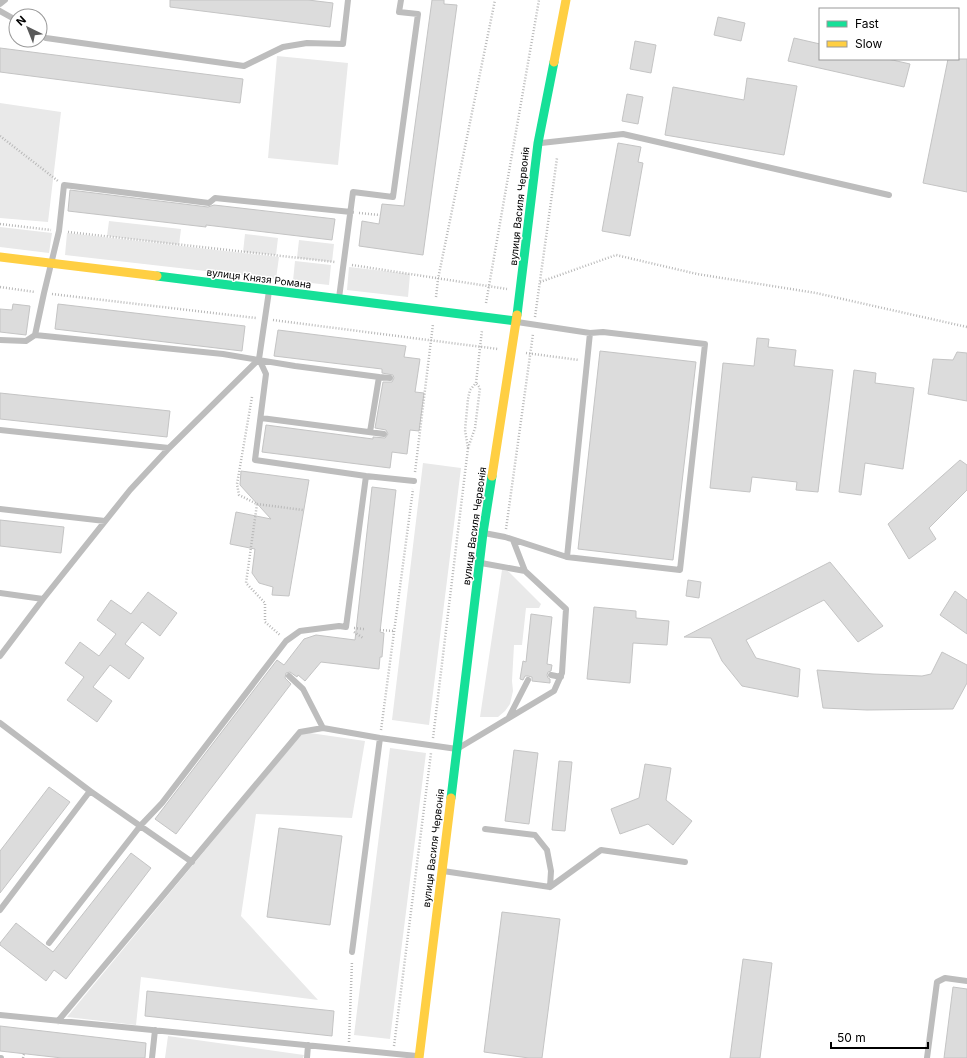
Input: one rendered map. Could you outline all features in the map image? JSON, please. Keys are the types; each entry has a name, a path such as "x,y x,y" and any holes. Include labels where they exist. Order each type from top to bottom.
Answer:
{"main road":[{"name":"вулиця Василя Червонія","path":"419,1057 483,533 521,291 538,143 566,0"},
{"name":"вулиця Князя Романа","path":"0,257 516,321"}],"lane":[{"path":"0,4 5,0"},
{"path":"48,38 244,66 283,47 307,43 343,44 348,0"},
{"path":"339,299 353,192 393,197 418,14 399,12 401,0"},
{"path":"538,143 623,134 889,195"},
{"path":"35,335 59,231 64,185 209,203 215,198 351,212"},
{"path":"269,290 259,359 266,374 255,460 366,476 414,481"},
{"path":"483,533 505,537 567,557 680,570 705,344 603,332 590,333 516,321"},
{"path":"567,557 590,333"},
{"path":"0,340 26,341 35,335 223,354 295,366 390,378"},
{"path":"0,656 43,599 130,490 169,448 259,359"},
{"path":"370,432 379,377"},
{"path":"261,418 384,434"},
{"path":"0,430 169,448"},
{"path":"49,943 140,825 162,803 272,663 286,641 300,631 339,626 346,627 366,476"},
{"path":"0,509 105,521"},
{"path":"58,1022 300,732 323,728 457,749 554,691 562,673 566,609 525,571 513,540"},
{"path":"479,563 525,571"},
{"path":"0,593 43,599"},
{"path":"551,675 560,676"},
{"path":"289,676 303,689 323,728"},
{"path":"509,717 528,680"},
{"path":"0,723 90,791 192,862"},
{"path":"352,952 380,738"},
{"path":"0,910 90,791"},
{"path":"485,829 535,835 547,850 551,870 550,887"},
{"path":"442,871 550,887 601,850 685,862"},
{"path":"927,1058 937,982 945,978 967,981"},
{"path":"0,1015 419,1057"},
{"path":"152,1058 155,1030"},
{"path":"307,1058 308,1045"}],"path":[{"path":"380,738 414,481 438,279 495,0"},
{"path":"468,448 465,430 468,399 470,390 476,383 488,287 539,0"},
{"path":"0,136 64,185"},
{"path":"505,537 557,158"},
{"path":"351,212 380,215"},
{"path":"107,236 344,264 538,294"},
{"path":"540,282 616,255 697,274 816,293 967,327"},
{"path":"0,287 264,319 587,361"},
{"path":"394,1055 394,1044 468,448 475,428 480,388 476,383"},
{"path":"254,391 237,484 239,495 257,504 302,510"},
{"path":"257,504 246,583 265,603 265,622 286,641"},
{"path":"380,630 394,631"},
{"path":"349,1050 352,952"},
{"path":"23,1058 24,1054"}],"shaded area":[{"path":"277,56 348,63 338,165 268,158"},
{"path":"0,103 61,112 48,222 0,218"},
{"path":"109,221 181,229 179,245 107,236"},
{"path":"0,227 52,233 49,253 0,247"},
{"path":"67,233 279,257 276,279 65,255"},
{"path":"245,234 278,238 276,255 243,252"},
{"path":"299,240 334,244 332,262 297,258"},
{"path":"295,261 331,265 329,285 293,281"},
{"path":"349,267 410,274 408,297 347,290"},
{"path":"423,463 461,468 429,725 392,720"},
{"path":"502,570 508,571 541,604 539,608 526,608 522,645 514,645 512,681 513,691 510,704 498,717 480,717"},
{"path":"303,732 365,741 352,818 256,814 241,916 318,1000 141,977 136,1025 67,1017"},
{"path":"390,748 426,753 390,1039 354,1035"},
{"path":"168,1036 304,1055 303,1058 165,1058"}],"building":[{"path":"170,0 308,0 333,3 330,27 170,7"},
{"path":"432,0 444,0 444,4 457,5 423,255 359,246 362,221 379,224 382,204 404,206"},
{"path":"718,17 745,23 741,41 714,35"},
{"path":"794,38 819,44 819,60 892,60 910,64 904,87 788,61"},
{"path":"635,41 656,45 651,73 630,69"},
{"path":"0,48 243,79 240,103 0,72"},
{"path":"967,59 967,192 923,183 948,60"},
{"path":"747,78 797,86 784,155 665,135 673,87 744,100"},
{"path":"627,94 643,97 638,124 622,121"},
{"path":"618,143 641,147 638,162 643,163 630,236 602,231"},
{"path":"70,190 208,207 214,205 335,219 332,240 68,211"},
{"path":"13,304 30,306 26,335 0,332 0,309 12,310"},
{"path":"58,304 245,326 242,351 55,329"},
{"path":"278,330 406,346 404,357 420,359 415,392 424,393 419,431 410,430 407,454 392,452 390,468 262,452 266,425 373,439 373,437 385,438 388,434 386,430 375,428 383,382 392,382 394,378 393,375 382,373 382,369 274,356"},
{"path":"757,338 769,339 768,347 796,350 794,366 833,370 818,492 796,490 797,482 752,477 750,492 710,488 723,363 754,366"},
{"path":"600,351 696,362 673,560 578,549"},
{"path":"957,352 967,353 967,401 928,394 933,359 953,360"},
{"path":"854,370 876,373 875,383 914,388 903,469 865,463 861,495 839,492"},
{"path":"0,393 170,411 167,437 0,419"},
{"path":"960,460 967,465 967,490 929,528 936,539 909,559 888,524"},
{"path":"241,471 309,480 289,596 272,595 273,587 259,583 252,573 255,549 230,544 236,512 271,519 240,485"},
{"path":"372,487 396,490 380,632 384,633 382,657 380,657 379,669 321,662 305,681 298,675 297,677 290,672 286,673 285,678 291,684 176,834 155,819 277,660 284,665 304,639 316,635 355,640"},
{"path":"0,520 64,527 61,553 0,546"},
{"path":"830,562 883,626 858,642 824,600 746,640 756,658 800,669 798,697 742,686 722,661 711,638 684,637"},
{"path":"688,580 701,582 699,598 686,596"},
{"path":"955,591 967,600 967,634 940,615"},
{"path":"148,592 177,613 160,636 142,622 125,644 144,658 129,679 110,665 93,687 112,701 97,722 67,700 84,677 65,663 80,642 99,656 116,634 97,620 111,600 131,614"},
{"path":"594,607 636,611 636,618 669,621 667,645 633,643 630,683 587,679"},
{"path":"531,614 552,617 547,664 552,665 551,671 548,672 547,675 550,679 550,683 532,681 532,677 528,676 525,676 523,680 520,679 523,661 526,662"},
{"path":"942,652 967,665 967,683 953,709 867,710 823,708 817,670 922,676 931,674"},
{"path":"514,750 538,753 529,824 505,821"},
{"path":"559,761 572,762 565,831 552,830"},
{"path":"645,764 671,768 666,800 692,821 673,845 648,824 620,834 611,809 639,798"},
{"path":"49,787 70,802 0,893 0,851"},
{"path":"279,828 342,836 330,925 267,917"},
{"path":"131,853 151,868 66,979 54,970 46,981 0,945 16,923 53,952"},
{"path":"502,912 560,919 542,1058 529,1058 484,1052"},
{"path":"743,959 772,963 760,1058 730,1058"},
{"path":"953,987 967,989 967,1058 944,1058"},
{"path":"147,991 334,1011 332,1036 145,1016"},
{"path":"0,1026 146,1043 145,1058 62,1058 0,1051"}],"traffic: fast":[{"path":"517,315 538,143 554,62"},
{"path":"157,276 516,321"},
{"path":"451,798 483,533 492,476"}],"traffic: slow":[{"path":"554,62 566,0"},
{"path":"0,257 157,276"},
{"path":"492,476 517,315"},
{"path":"419,1058 451,798"}]}
